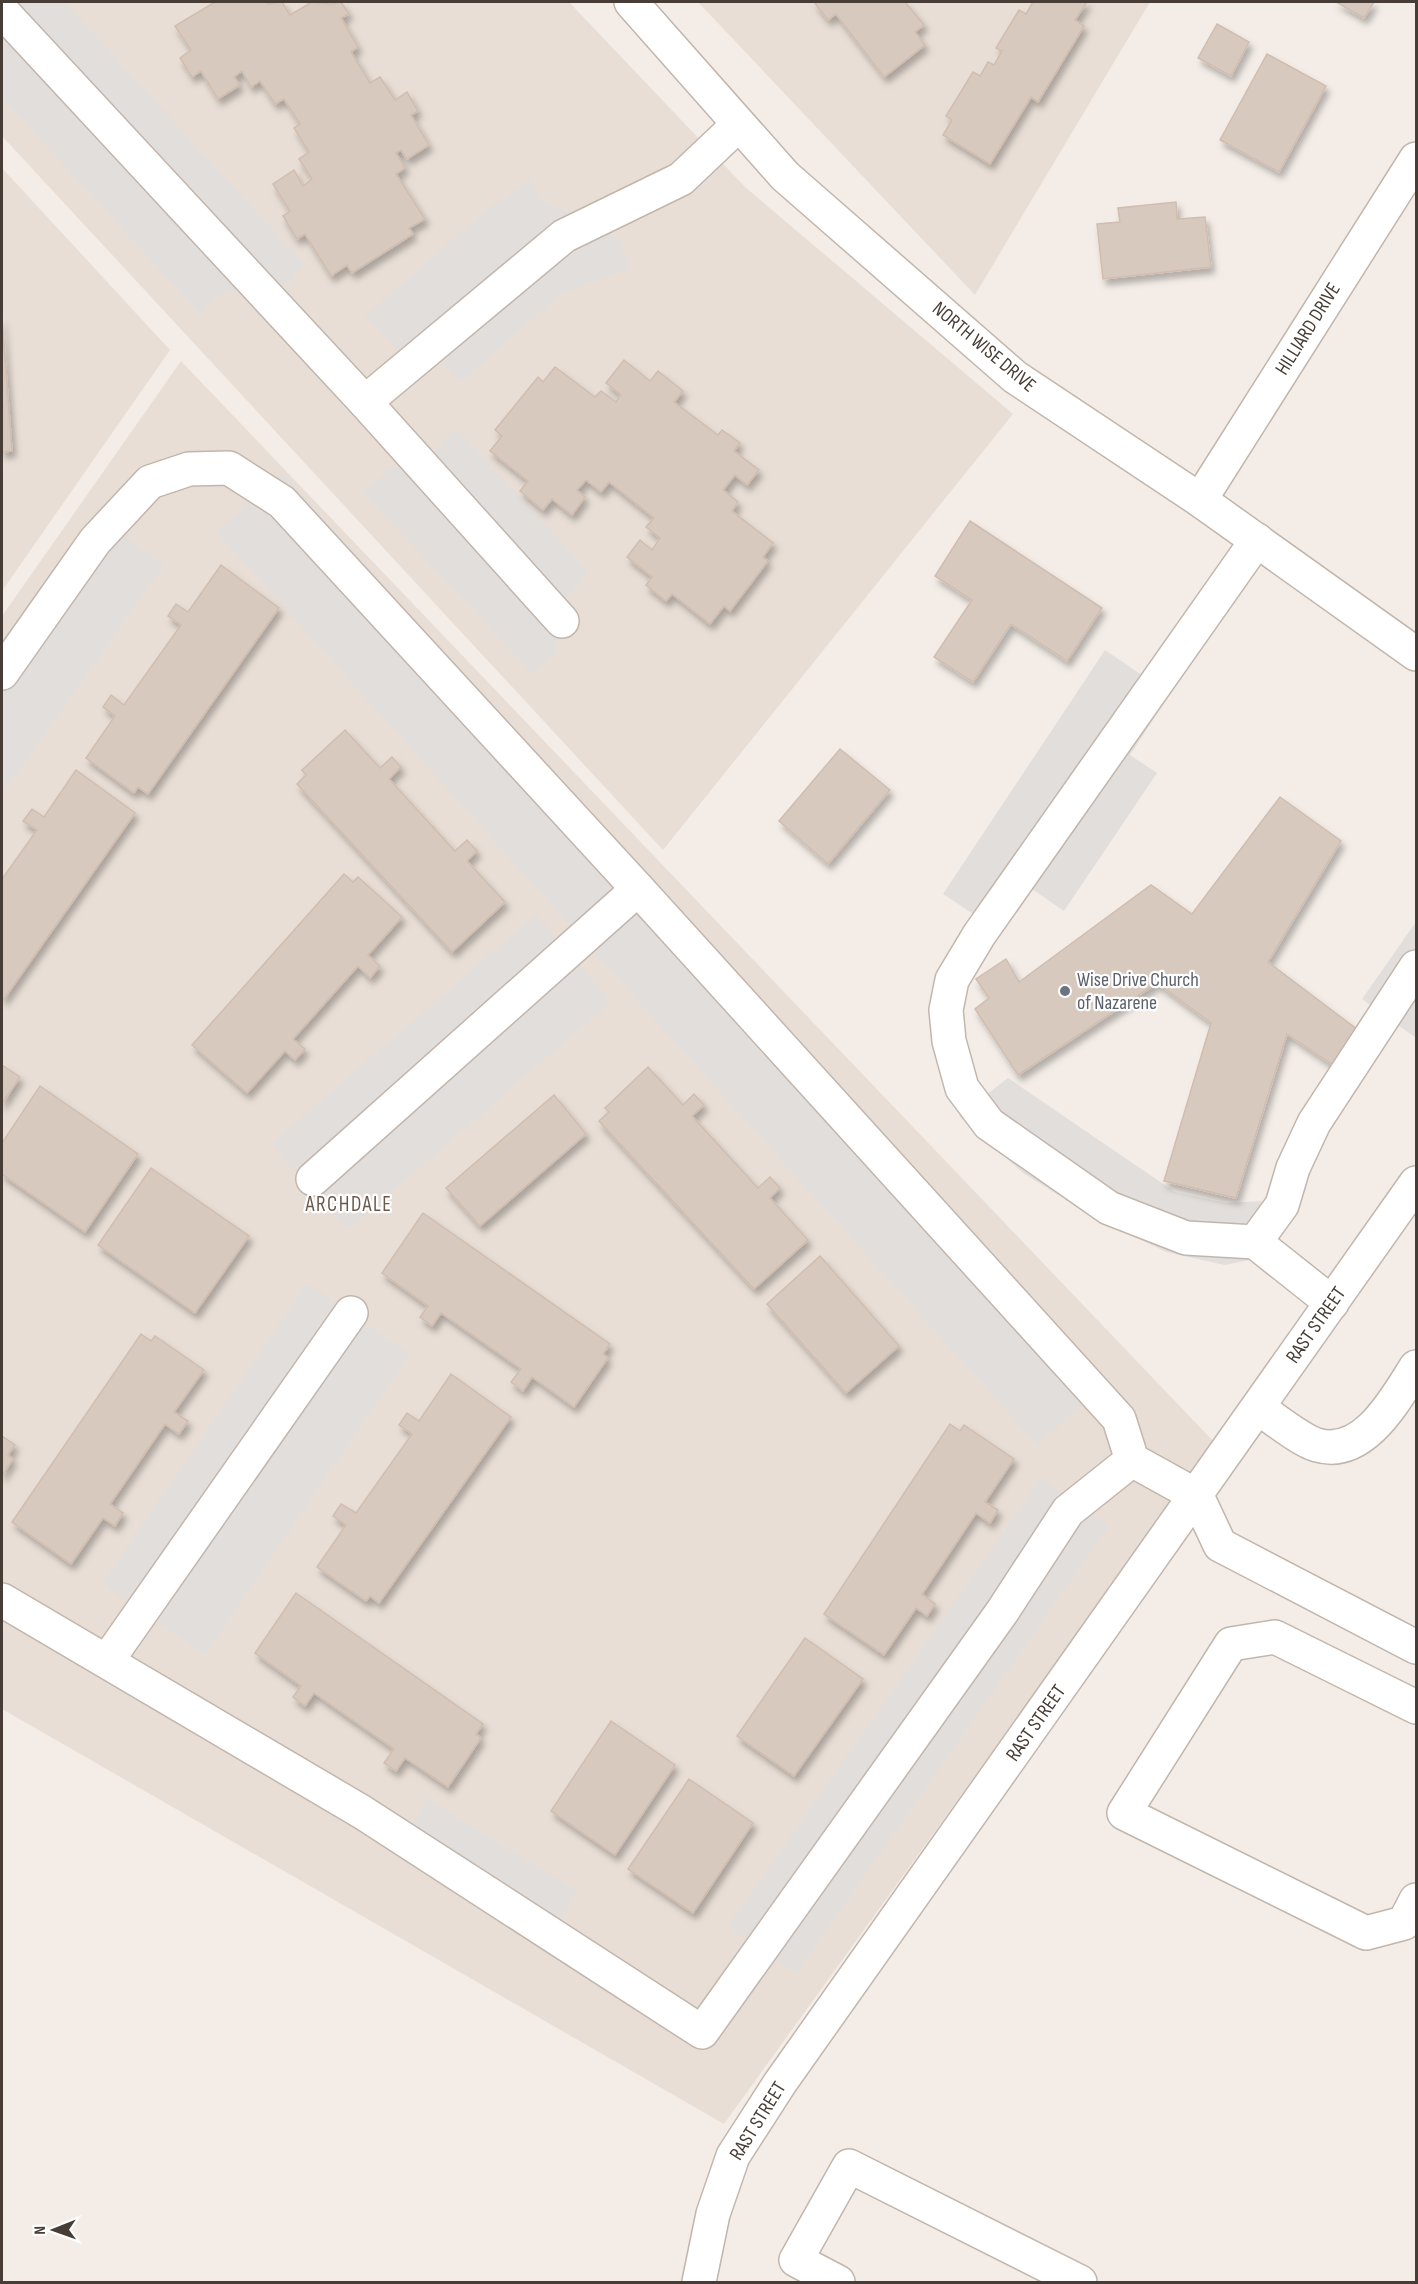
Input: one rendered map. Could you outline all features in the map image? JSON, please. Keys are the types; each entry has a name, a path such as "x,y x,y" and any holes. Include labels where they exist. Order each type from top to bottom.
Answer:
{"street":[{"name":"NORTH WISE DRIVE","path":"631,2 785,176 1015,377 1200,500 1416,654"},
{"path":"2,11 364,402 562,621"},
{"path":"364,402 564,236 681,179 738,124"},
{"name":"HILLIARD DRIVE","path":"1200,500 1416,159"},
{"path":"2,674 95,541 150,482 189,469 229,468 282,502 638,889 1119,1419 1132,1460 1197,1496 1220,1545 1416,1647"},
{"path":"1257,540 979,935 952,980 946,1011 949,1041 962,1088 989,1124 1109,1208 1186,1238 1255,1242 1332,1303"},
{"path":"313,1179 638,889"},
{"path":"1255,1242 1282,1205 1293,1168 1314,1123 1416,967"},
{"name":"RAST STREET","path":"699,2283 712,2214 739,2147 787,2073 1197,1496 1416,1183"},
{"path":"107,1661 351,1313"},
{"path":"1258,1408 1316,1445 1346,1444 1363,1436 1371,1428 1392,1404 1416,1367"},
{"path":"2,1600 362,1812 702,2032 1002,1612 1068,1511 1132,1460"},
{"path":"1416,1707 1275,1637 1231,1644 1124,1813 1366,1933 1404,1923 1416,1900"},
{"path":"838,2283 796,2260 849,2166 1080,2283"}],"shaded area":[{"path":"2,2 569,2 745,187 1013,414 663,850 2,136"},
{"path":"2,2 65,2 305,265 286,285 222,293 200,314 2,98"},
{"path":"698,2 1150,2 975,295"},
{"path":"2,168 170,350 2,591"},
{"path":"531,180 544,201 620,239 630,269 562,293 460,383 441,361 422,375 365,316 491,206"},
{"path":"181,361 1215,1443 724,2124 2,1709 2,616"},
{"path":"456,428 589,572 567,597 555,654 533,674 363,493 390,469 436,450"},
{"path":"282,472 1103,1386 1037,1445 216,532"},
{"path":"98,518 164,565 2,795 2,654"},
{"path":"1105,650 1170,694 1130,755 1157,773 1064,911 1032,889 1002,933 943,894"},
{"path":"536,914 611,1002 347,1231 271,1144"},
{"path":"1416,922 1416,1038 1362,999"},
{"path":"1008,1078 1175,1192 1226,1203 1262,1201 1254,1259 1225,1265 1166,1252 1092,1216 1023,1173 959,1116"},
{"path":"307,1283 410,1354 205,1655 102,1584"},
{"path":"1041,1478 1109,1526 796,1974 728,1926"},
{"path":"427,1799 578,1891 544,1947 394,1856"}],"building":[{"path":"215,2 267,2 268,4 282,2 290,15 309,4 307,2 330,4 341,2 349,14 341,18 358,47 351,52 370,83 380,77 395,100 407,92 418,111 411,115 429,145 407,159 401,150 396,153 405,168 396,174 425,219 409,228 413,234 352,273 347,265 331,276 305,234 297,239 283,216 290,211 273,184 294,170 303,186 312,179 299,159 309,152 294,128 300,124 284,99 275,104 260,81 251,87 242,71 234,77 240,85 218,99 201,71 192,77 180,58 191,50 175,26"},
{"path":"814,2 905,2 924,25 915,32 925,45 884,77 836,14 828,20"},
{"path":"1033,2 1087,2 1075,20 1084,26 1038,102 1031,97 990,164 943,135 952,120 946,116 973,72 980,76 988,62 994,65 1002,51 996,48 1019,10 1026,14"},
{"path":"1336,2 1374,2 1364,18"},
{"path":"1217,24 1249,42 1231,76 1198,58"},
{"path":"1267,54 1326,86 1279,172 1220,140"},
{"path":"1176,202 1177,219 1205,217 1211,267 1103,279 1097,224 1120,222 1118,208"},
{"path":"2,318 12,451 2,452"},
{"path":"624,360 650,381 658,371 683,391 674,402 718,435 722,430 740,443 734,451 759,470 747,485 735,475 723,490 738,502 732,511 773,543 763,557 768,561 730,611 724,606 710,624 672,594 666,601 646,585 652,577 627,557 640,540 652,550 660,538 646,527 654,518 609,482 601,492 586,480 577,490 585,497 572,515 552,499 543,510 520,491 528,481 490,451 502,436 495,430 538,377 543,382 555,367 595,397 601,391 616,402 621,395 606,383"},
{"path":"970,521 1102,608 1067,661 1011,624 973,682 934,657 972,600 935,576"},
{"path":"221,565 279,608 148,794 138,787 134,793 86,758 115,716 103,707 111,695 124,705 181,625 168,616 176,604 188,612"},
{"path":"345,730 380,768 392,757 401,767 389,779 455,851 467,840 477,851 467,861 505,902 452,952 297,784 306,775 302,770"},
{"path":"840,749 890,790 828,864 779,821"},
{"path":"76,770 135,813 4,999 2,998 2,879 37,830 23,821 32,809 44,817"},
{"name":"Wise Drive Church of Nazarene","path":"1280,797 1341,841 1268,962 1358,1030 1333,1065 1287,1034 1236,1198 1164,1181 1211,1023 1157,983 1018,1075 975,1009 989,998 976,979 1006,959 1019,982 1151,885 1192,914"},
{"path":"344,874 353,882 358,877 402,917 368,955 380,966 370,978 358,966 293,1039 305,1049 295,1060 285,1051 247,1093 192,1045"},
{"path":"2,1065 20,1077 2,1104"},
{"path":"648,1067 683,1105 694,1094 704,1105 692,1116 758,1188 770,1177 780,1188 770,1198 808,1240 754,1289 599,1121 609,1112 605,1108"},
{"path":"40,1086 138,1154 85,1232 2,1174 2,1143"},
{"path":"554,1095 586,1134 480,1226 446,1188"},
{"path":"151,1168 249,1236 195,1313 98,1245"},
{"path":"423,1213 610,1344 603,1354 608,1358 574,1407 532,1377 523,1391 511,1382 521,1369 441,1313 432,1326 420,1317 428,1306 382,1273"},
{"path":"820,1256 899,1346 846,1393 767,1304"},
{"path":"141,1334 151,1341 155,1336 204,1370 174,1412 188,1421 179,1434 165,1424 110,1504 123,1513 115,1526 103,1518 71,1564 12,1522"},
{"path":"451,1374 511,1417 379,1603 370,1596 366,1601 317,1567 346,1525 333,1516 341,1504 356,1513 412,1434 399,1425 407,1413 419,1421"},
{"path":"950,1424 960,1431 964,1425 1014,1459 985,1502 998,1510 990,1523 976,1513 922,1594 935,1604 927,1616 916,1608 884,1655 824,1614"},
{"path":"2,1436 15,1445 8,1455 13,1459 2,1476"},
{"path":"296,1593 483,1724 476,1734 481,1738 448,1787 405,1758 396,1771 384,1763 394,1749 314,1693 305,1706 293,1697 301,1686 255,1653"},
{"path":"805,1638 863,1679 794,1776 737,1736"},
{"path":"611,1721 675,1765 615,1855 551,1811"},
{"path":"689,1779 753,1823 693,1913 628,1869"}],"place":[{"name":"Wise Drive Church of Nazarene","path":"1065,991"}],"district":[{"name":"ARCHDALE","path":"349,1204"}]}
